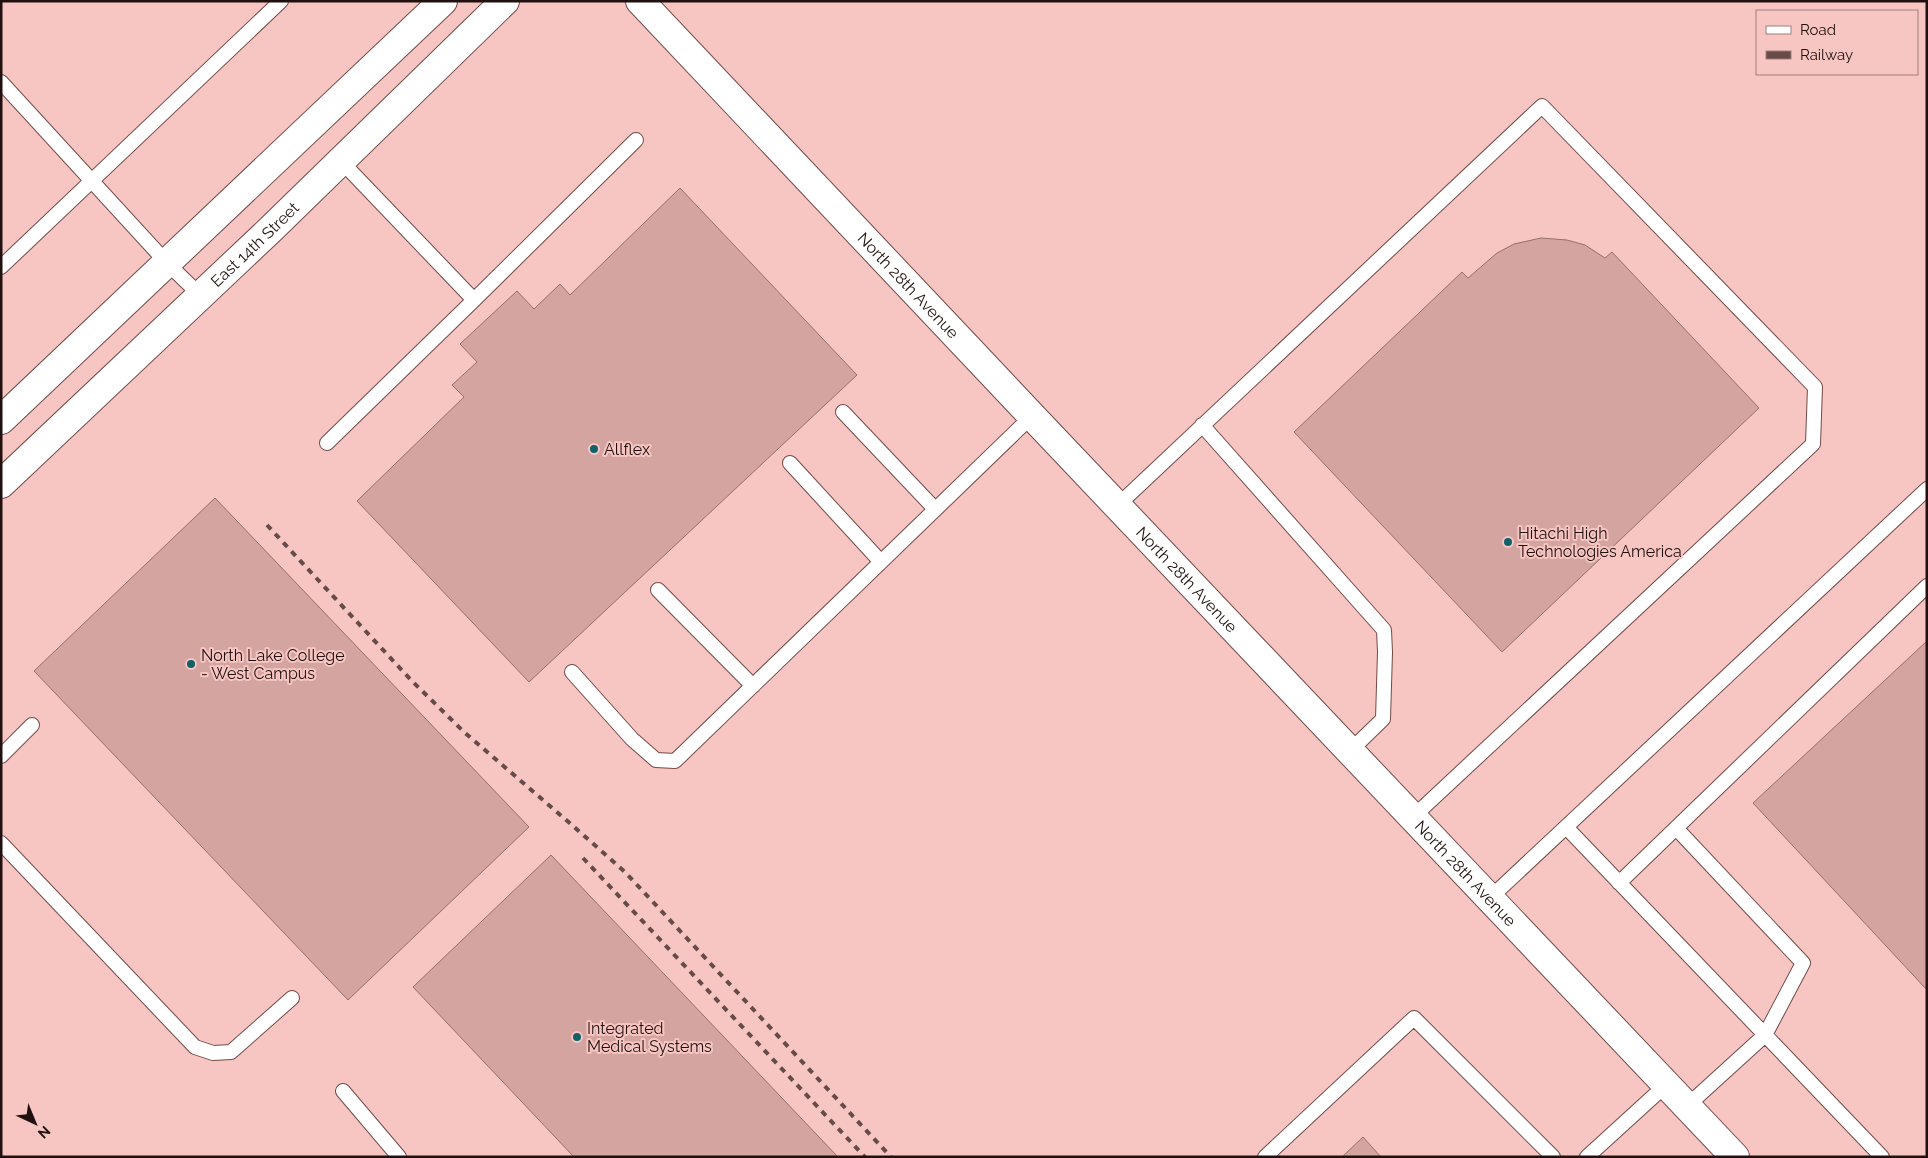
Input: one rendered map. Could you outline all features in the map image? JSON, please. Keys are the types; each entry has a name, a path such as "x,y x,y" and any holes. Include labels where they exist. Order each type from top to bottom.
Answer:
{"street":[{"path":"1,420 443,1"},
{"name":"East 14th Street","path":"1,484 201,296 505,1"},
{"name":"North 28th Avenue","path":"640,1 1735,1157"}],"lane":[{"path":"1,267 281,1"},
{"path":"1,82 167,263 201,296"},
{"path":"1117,506 1542,106 1815,387 1813,444 1413,817"},
{"path":"327,443 636,140"},
{"path":"341,161 474,300"},
{"path":"843,412 935,509"},
{"path":"572,672 632,739 656,760 675,760 1032,416"},
{"path":"1202,425 1384,630 1383,719 1350,751"},
{"path":"790,462 881,562"},
{"path":"1490,898 1927,489"},
{"path":"1619,883 1927,586"},
{"path":"658,590 753,686"},
{"path":"1,756 32,724"},
{"path":"1566,827 1882,1157"},
{"path":"1676,828 1803,963 1765,1035 1687,1106"},
{"path":"1,844 195,1047 213,1053 231,1052 292,998"},
{"path":"1265,1157 1414,1018 1553,1157"},
{"path":"1587,1157 1666,1084"},
{"path":"343,1091 399,1157"}],"building":[{"name":"Allflex","path":"680,188 857,375 529,682 357,501 464,397 452,385 477,362 460,344 517,291 534,309 560,284 570,295"},
{"name":"Hitachi High Technologies America","path":"1541,238 1567,240 1585,245 1605,258 1612,252 1759,408 1502,652 1294,432 1462,272 1468,278 1497,253 1514,244"},
{"path":"215,498 529,827 348,1000 34,671"},
{"path":"1927,641 1927,990 1753,803"},
{"path":"551,855 838,1157 574,1157 413,987"},
{"path":"1363,1137 1381,1157 1342,1157"}],"railway":[{"path":"267,525 411,680 464,732 625,872 891,1157"},
{"path":"583,858 865,1157"}],"place":[{"name":"Allflex","path":"594,449"},
{"name":"Hitachi High Technologies America","path":"1508,542"},
{"name":"North Lake College - West Campus","path":"191,664"},
{"name":"Integrated Medical Systems","path":"577,1037"}]}
